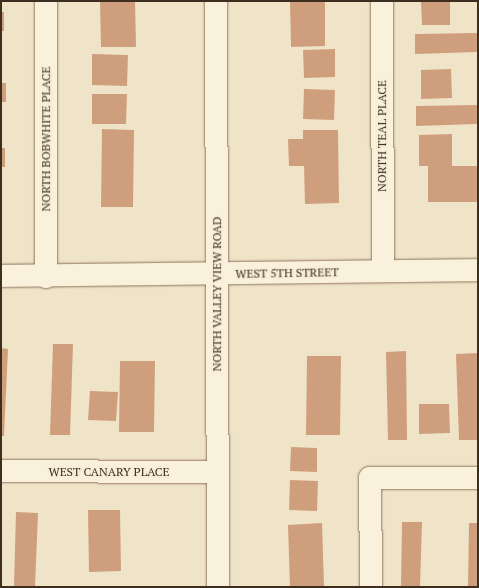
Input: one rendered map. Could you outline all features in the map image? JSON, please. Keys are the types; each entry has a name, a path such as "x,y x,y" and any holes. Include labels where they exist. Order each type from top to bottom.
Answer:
{"street":[{"name":"NORTH BOBWHITE PLACE","path":"46,1 46,276"},
{"name":"NORTH VALLEY VIEW ROAD","path":"216,1 218,587"},
{"name":"NORTH TEAL PLACE","path":"382,1 383,271"},
{"name":"WEST 5TH STREET","path":"1,276 216,275 478,270"},
{"name":"WEST CANARY PLACE","path":"1,471 218,472"},
{"path":"371,587 370,478 478,478"}],"building":[{"path":"100,1 135,1 136,47 101,47"},
{"path":"290,1 325,1 325,46 291,47"},
{"path":"421,1 450,1 450,25 422,25"},
{"path":"1,12 4,12 4,31 1,31"},
{"path":"478,33 478,52 415,54 415,34"},
{"path":"335,49 335,77 304,78 303,50"},
{"path":"92,54 128,55 127,86 92,85"},
{"path":"451,69 452,98 421,99 421,70"},
{"path":"1,83 6,83 6,102 1,102"},
{"path":"304,89 335,90 334,120 303,119"},
{"path":"92,94 127,94 126,124 92,124"},
{"path":"478,105 478,124 416,126 416,106"},
{"path":"102,129 134,130 133,207 101,207"},
{"path":"303,130 338,130 339,203 305,204 304,166 289,166 288,139 303,139"},
{"path":"452,134 452,166 478,166 478,202 428,202 428,166 419,166 419,135"},
{"path":"1,148 5,148 5,167 1,167"},
{"path":"53,344 73,344 70,435 50,435"},
{"path":"1,348 8,349 4,436 1,436"},
{"path":"406,351 407,440 388,440 386,352"},
{"path":"478,353 478,440 459,440 456,354"},
{"path":"307,356 341,356 340,435 306,435"},
{"path":"120,361 155,361 154,432 119,432"},
{"path":"90,391 118,392 116,421 88,420"},
{"path":"419,404 449,404 450,433 419,434"},
{"path":"291,447 317,448 317,472 290,471"},
{"path":"290,480 318,481 317,511 289,510"},
{"path":"88,510 120,510 121,571 89,572"},
{"path":"16,512 38,513 35,587 14,586"},
{"path":"402,522 422,522 420,587 401,587"},
{"path":"322,523 324,587 290,587 288,525"},
{"path":"469,523 478,523 478,587 468,587"}]}
